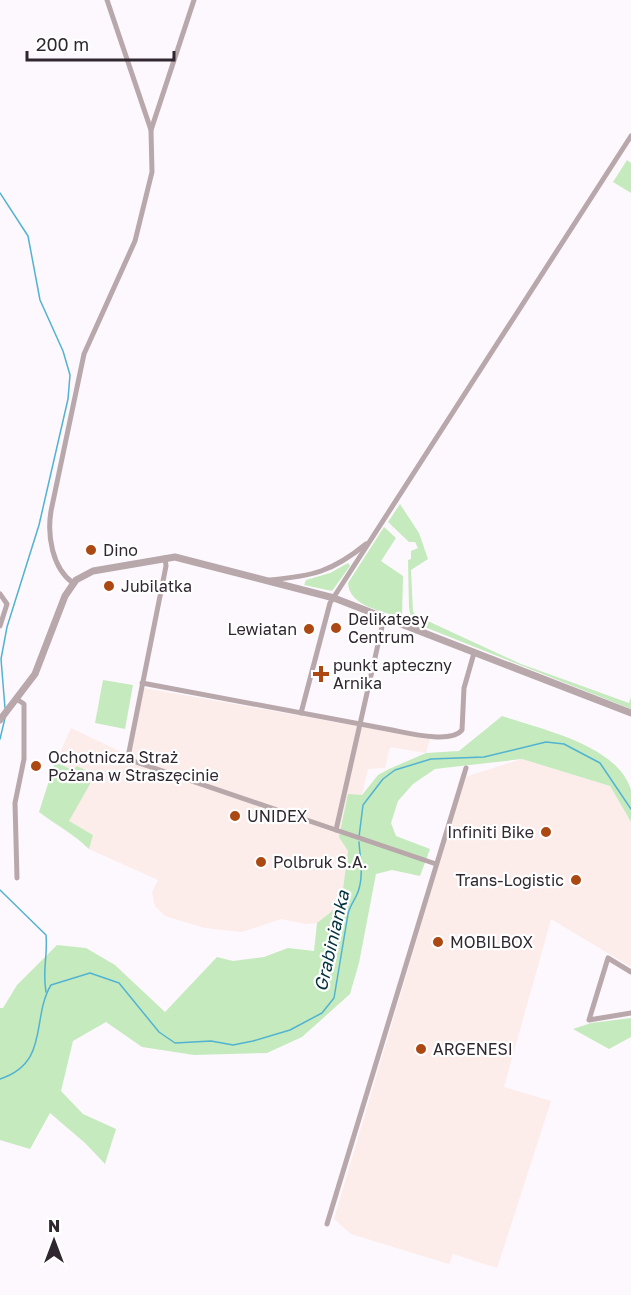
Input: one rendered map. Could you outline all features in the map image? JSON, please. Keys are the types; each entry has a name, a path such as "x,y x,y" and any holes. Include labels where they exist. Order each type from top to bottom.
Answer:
{"street":[{"path":"73,583 59,572 50,529 51,511 84,354 121,274 144,214 153,158 151,130 107,0"},
{"path":"151,130 195,0"},
{"path":"301,713 330,603 631,136"},
{"path":"270,580 298,578 326,571 351,556 369,541"},
{"path":"165,558 166,566 128,753 131,759 436,864"},
{"path":"0,720 17,701 35,674 63,602 73,583 93,571 165,558 188,559 334,598 631,713"},
{"path":"0,594 7,604 0,626"},
{"path":"336,830 384,618"},
{"path":"142,683 429,736 460,733 463,726 464,687 474,653"},
{"path":"17,701 24,704 24,754 15,803 17,878"},
{"path":"327,1224 465,768"},
{"path":"631,972 608,958 589,1020 631,1013"}],"shaded area":[{"path":"144,688 430,739 426,753 390,747 385,768 368,769 348,850 341,904 317,923 306,924 281,919 242,932 205,928 165,916 155,906 152,893 158,880 89,849 93,835 68,821 73,770 56,762 71,728 123,753 130,751"},
{"path":"522,759 610,786 631,822 631,967 551,919 504,1087 551,1101 497,1268 453,1254 449,1264 351,1234 334,1219 465,777"}],"green space":[{"path":"627,160 631,163 631,193 613,182"},
{"path":"400,504 419,533 428,559 411,570 413,612 417,616 521,664 629,703 631,697 631,709 412,622 409,608 408,560 411,559 411,551 418,548 415,542 409,542 388,522"},
{"path":"384,527 396,538 381,561 403,576 402,618 361,603 354,598 348,583"},
{"path":"348,563 350,566 332,591 304,585 306,580 330,573"},
{"path":"103,680 133,685 125,729 95,723"},
{"path":"502,716 576,741 611,761 623,774 631,790 631,822 610,786 522,759 435,769 413,784 398,801 391,823 396,836 430,849 420,876 392,870 376,874 359,963 350,994 302,1037 267,1053 194,1055 142,1047 106,1022 73,1041 61,1091 83,1114 116,1129 105,1164 50,1113 30,1149 0,1140 0,1008 3,1008 17,985 57,945 86,948 115,965 165,1012 217,957 233,961 264,957 288,948 314,951 317,923 341,904 348,851 339,837 348,794 362,795 378,775 426,753 459,751"},
{"path":"55,762 73,770 77,766 95,775 69,821 93,835 89,849 39,812"},
{"path":"631,1018 631,1037 609,1049 573,1029 591,1023"}],"waterway":[{"path":"0,193 28,236 40,300 63,351 70,375 68,399 39,525 7,627 1,659 5,708"},
{"path":"0,739 5,718"},
{"name":"Grabinianka","path":"359,837 363,805 383,779 395,770 431,759 484,757 546,742 564,744 600,763 631,809"},
{"name":"Grabinianka","path":"0,1079 16,1072 33,1051 45,998 51,985 90,973 119,983 159,1032 175,1043 211,1041 233,1045 253,1041 290,1030 322,1013 334,998 348,914 360,886 359,842"},
{"path":"0,890 46,935 46,992"}],"place":[{"name":"Dino","path":"91,550"},
{"name":"Jubilatka","path":"109,586"},
{"name":"Delikatesy Centrum","path":"336,628"},
{"name":"Lewiatan","path":"309,629"},
{"name":"punkt apteczny Arnika","path":"321,674"},
{"name":"Ochotnicza Straż Pożana w Straszęcinie","path":"36,766"},
{"name":"UNIDEX","path":"235,816"},
{"name":"Infiniti Bike","path":"546,832"},
{"name":"Polbruk S.A.","path":"261,862"},
{"name":"Trans-Logistic","path":"576,880"},
{"name":"MOBILBOX","path":"438,942"},
{"name":"ARGENESI","path":"421,1049"}]}
